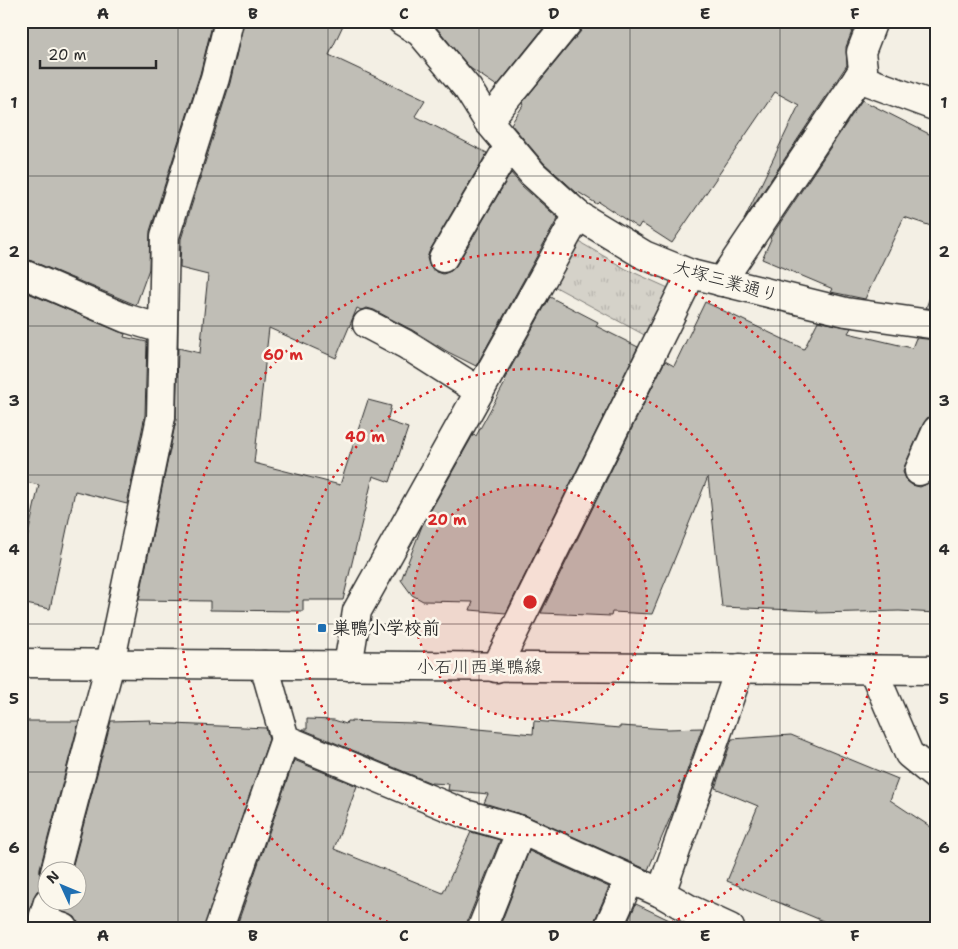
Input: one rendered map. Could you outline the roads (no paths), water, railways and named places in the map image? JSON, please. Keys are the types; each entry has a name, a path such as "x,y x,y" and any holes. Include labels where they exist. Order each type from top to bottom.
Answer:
{"street":[{"path":"58,862 110,664 162,417 165,236 215,78 229,21"},
{"name":"大塚三業通り","path":"402,21 420,32 468,89 488,121 533,174 578,215 644,255 691,274 846,312 937,325"},
{"path":"488,121 569,21"},
{"path":"721,282 864,69 861,52 873,21"},
{"path":"858,78 937,107"},
{"path":"443,258 509,146"},
{"path":"348,666 357,611 578,215"},
{"path":"21,273 125,318 162,329"},
{"path":"496,668 691,274"},
{"path":"367,324 404,344 479,391"},
{"path":"919,471 937,430"},
{"name":"小石川西巣鴨線","path":"21,663 937,670"},
{"path":"219,928 285,739 264,665"},
{"path":"661,893 740,668"},
{"path":"873,670 909,754 937,777"},
{"path":"285,739 465,814 521,830 661,893 686,918 730,928"},
{"path":"482,928 521,830"},
{"path":"608,928 630,879"}],"place":[{"name":"巣鴨小学校前","path":"322,628"}]}
